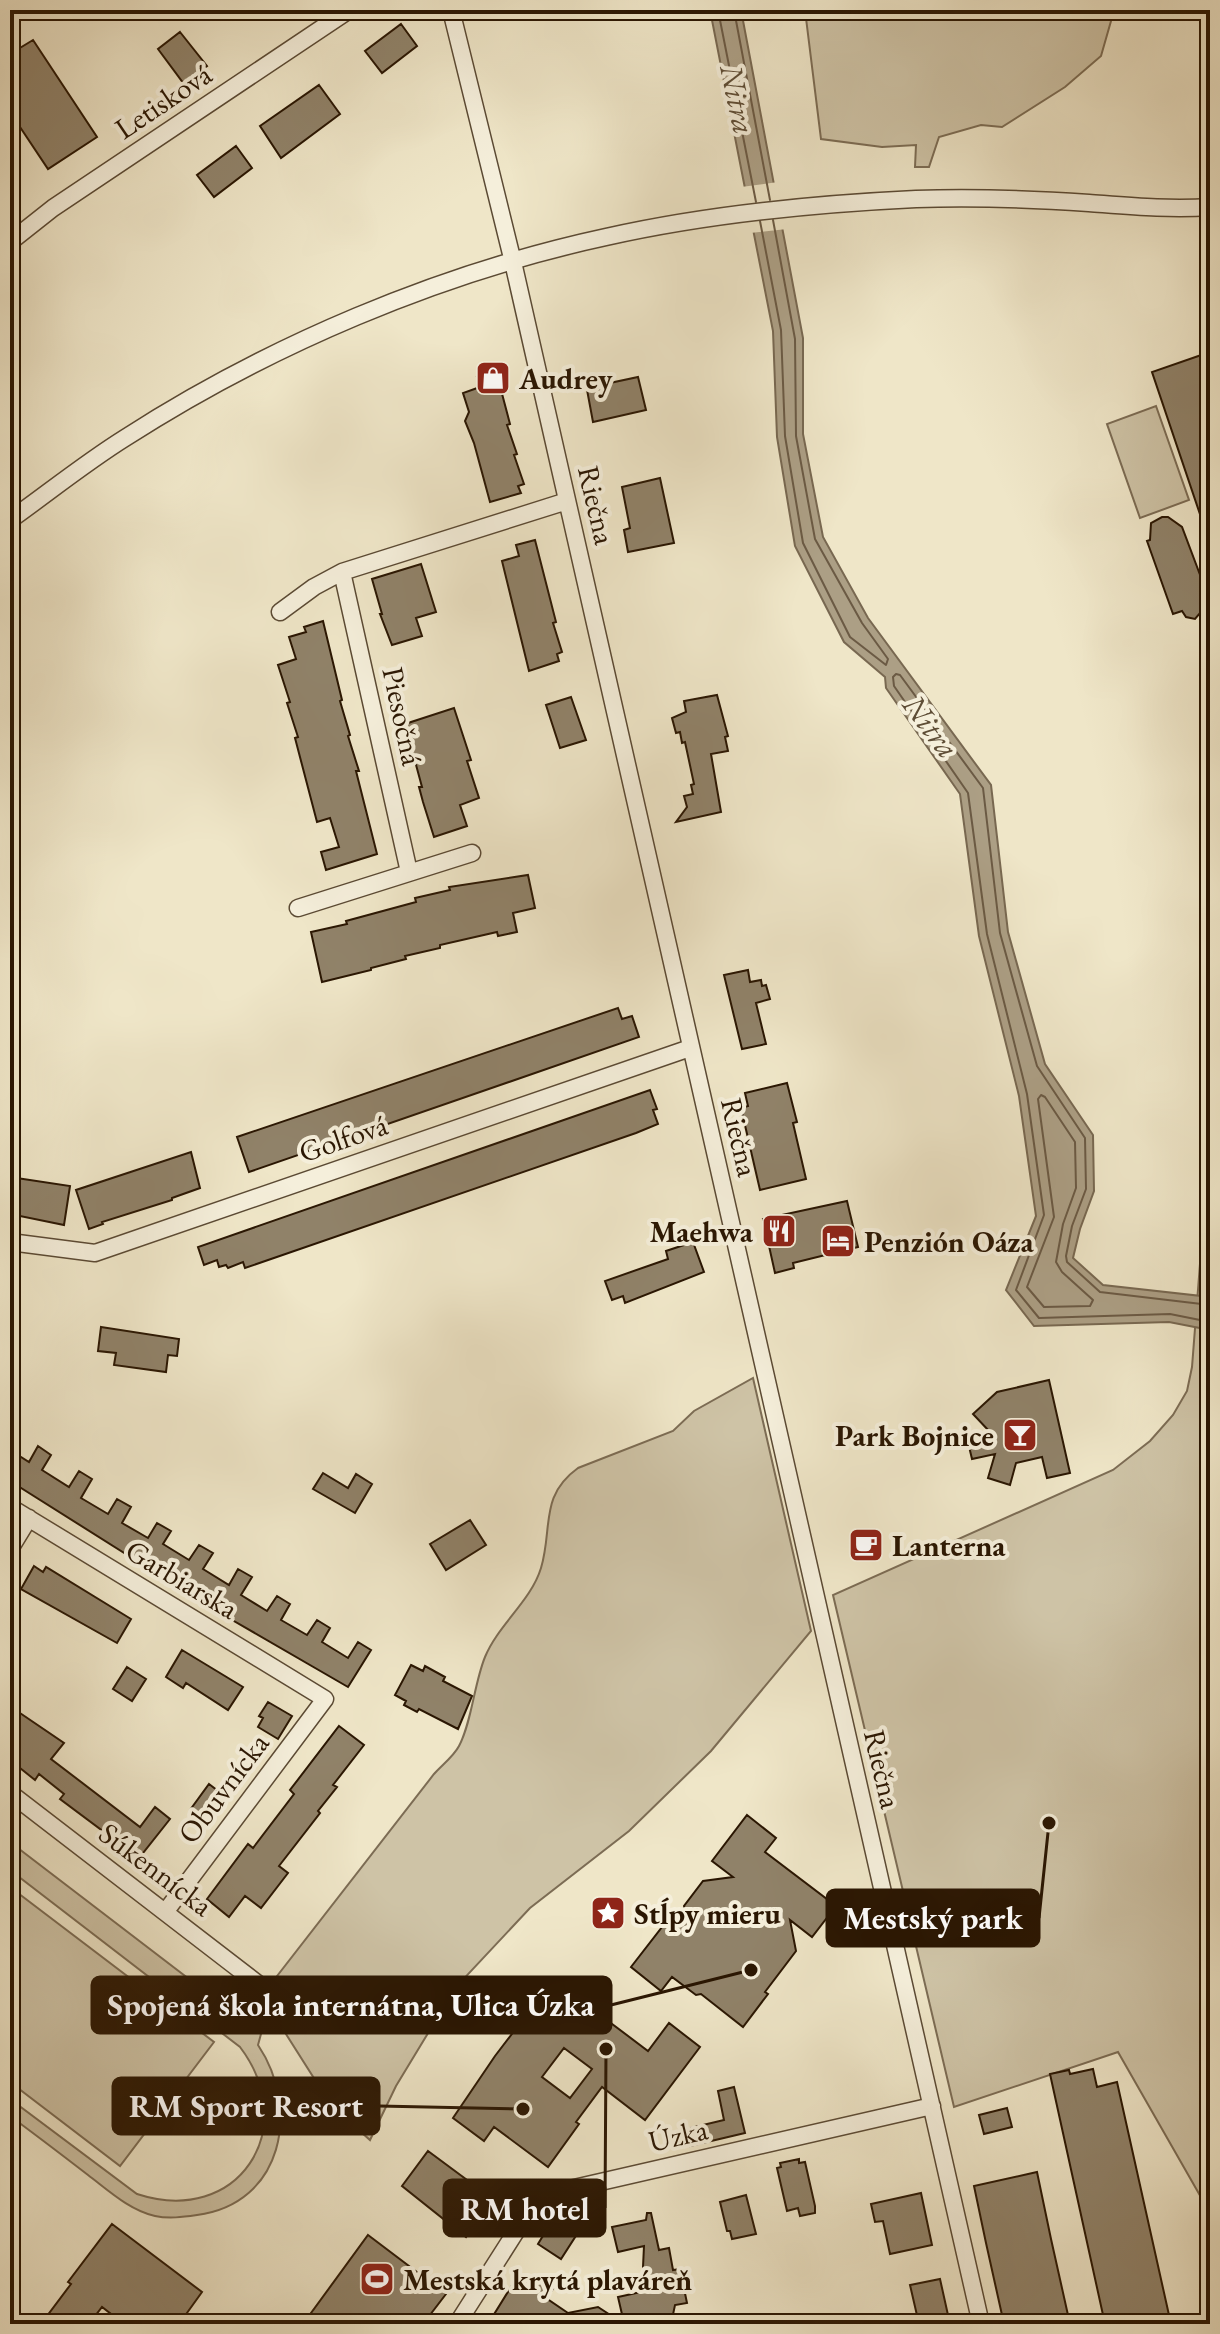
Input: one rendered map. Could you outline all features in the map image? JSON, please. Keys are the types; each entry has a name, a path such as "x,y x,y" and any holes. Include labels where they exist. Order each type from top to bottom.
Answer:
{"street":[{"name":"Letisková","path":"10,242 53,208 349,10"},
{"name":"Riečna","path":"451,10 513,262 981,2324"},
{"path":"10,520 124,438 230,377 358,316 513,262 605,237 715,217 813,205 1000,197 1155,207 1210,207"},
{"path":"280,612 314,587 342,572 567,501"},
{"name":"Piesočná","path":"342,572 409,872"},
{"path":"298,908 472,853"},
{"name":"Golfová","path":"10,1242 95,1253 690,1048"},
{"name":"Garbiarska","path":"10,1507 325,1699"},
{"path":"10,1549 29,1518"},
{"name":"Obuvnícka","path":"166,1911 325,1699"},
{"name":"Súkennícka","path":"10,1793 266,1990"},
{"name":"Úzka","path":"457,2324 536,2200 548,2194 932,2106"}],"shaded area":[{"path":"805,10 1107,10 1111,21 1101,56 1065,87 1002,127 981,125 939,137 929,167 915,167 916,145 882,147 821,139"},
{"path":"1156,406 1189,500 1140,518 1107,424"},
{"path":"1210,1229 1210,2213 1118,2052 954,2107 833,1595 1113,1470 1150,1441 1173,1415 1187,1391 1192,1367 1202,1238"},
{"path":"753,1378 811,1631 711,1751 629,1831 530,1908 456,1987 396,2086 370,2140 331,2105 265,2001 274,1980 459,1746 485,1657 530,1591 541,1568 549,1514 557,1490 578,1468 673,1431 694,1411"},
{"path":"10,1842 261,2034 258,2045 271,2070 279,2097 280,2124 276,2150 265,2173 249,2193 226,2207 197,2215 166,2217 145,2213 119,2199 10,2116 10,2099 137,2194 173,2201 204,2196 230,2184 250,2164 261,2138 264,2109 258,2078 240,2047 10,1870"},
{"path":"10,1887 214,2042 120,2166 10,2082"}],"water":[{"name":"Nitra","path":"710,10 741,10 803,338 803,434 823,537 868,618 991,785 1008,932 1045,1064 1093,1135 1094,1191 1073,1258 1103,1285 1210,1297 1210,1330 1169,1322 1034,1326 1006,1290 1036,1216 1019,1096 979,936 960,794 886,688 885,677 844,642 795,546 777,437 773,331"}],"pier":[{"path":"778,182 787,229 750,233 741,187"}],"building":[{"path":"401,24 417,46 382,73 365,51"},
{"path":"180,32 207,66 184,84 158,49"},
{"path":"33,40 97,137 48,169 10,112 10,54"},
{"path":"319,85 340,114 281,158 260,126"},
{"path":"236,146 252,168 214,197 197,175"},
{"path":"1210,352 1210,534 1207,535 1152,372"},
{"path":"496,371 510,424 507,425 517,454 514,455 524,484 518,486 521,493 490,502 465,421 469,412 463,393 480,387 477,377"},
{"path":"602,375 605,384 638,377 646,410 593,422 585,379"},
{"path":"660,478 674,543 628,552 624,530 630,528 622,487"},
{"path":"1168,517 1182,527 1202,580 1210,577 1210,601 1201,604 1201,612 1195,619 1186,617 1182,611 1173,614 1147,541 1150,540 1151,523"},
{"path":"535,540 562,652 557,654 559,661 529,671 502,561 519,556 516,545"},
{"path":"421,564 436,612 416,618 422,636 392,645 380,614 372,579"},
{"path":"323,621 377,854 326,870 321,852 339,847 330,818 317,822 287,703 290,702 278,665 296,659 289,637 306,632 304,627"},
{"path":"717,695 728,736 725,737 728,751 711,754 721,812 676,822 687,807 684,796 693,794 691,785 694,784 685,742 682,743 680,732 676,733 672,718 686,712 684,701"},
{"path":"571,697 586,740 560,748 546,705"},
{"path":"454,708 471,760 467,761 479,798 460,805 467,826 434,837 405,724"},
{"path":"528,875 535,908 513,913 517,932 498,936 497,932 440,945 440,948 405,956 406,959 371,970 322,982 311,932 416,902 415,898 450,890 449,887"},
{"path":"748,970 750,982 761,980 770,999 756,1003 766,1044 742,1049 724,975"},
{"path":"618,1008 622,1019 632,1016 639,1037 249,1172 237,1137"},
{"path":"787,1083 806,1179 760,1190 741,1108 748,1106 745,1093"},
{"path":"650,1090 657,1109 653,1110 658,1124 636,1133 245,1268 243,1262 228,1268 226,1265 219,1267 217,1260 204,1265 198,1247"},
{"path":"191,1152 200,1188 89,1229 76,1190"},
{"path":"10,1177 70,1186 64,1225 10,1214"},
{"path":"847,1201 858,1247 793,1263 794,1268 775,1273 763,1219"},
{"path":"693,1242 704,1272 625,1303 623,1296 612,1300 605,1281 668,1259 666,1251"},
{"path":"101,1327 179,1339 177,1356 168,1355 166,1372 114,1365 116,1353 98,1351"},
{"name":"Park Bojnice","path":"1049,1380 1070,1473 1047,1478 1042,1457 1016,1463 1010,1485 988,1478 995,1454 972,1459 967,1438 990,1432 973,1414 997,1392"},
{"path":"38,1446 51,1455 42,1470 69,1487 79,1471 92,1479 81,1498 108,1514 117,1499 131,1507 122,1523 148,1538 157,1523 171,1531 163,1544 189,1560 199,1545 213,1553 203,1569 229,1585 238,1569 252,1577 241,1595 267,1611 277,1596 290,1604 281,1620 307,1635 317,1620 330,1628 322,1642 348,1658 358,1642 371,1650 348,1687 227,1617 229,1614 150,1566 148,1568 10,1481 10,1450 29,1462"},
{"path":"323,1473 348,1488 356,1474 372,1484 355,1513 313,1489"},
{"path":"470,1520 486,1545 446,1570 430,1544"},
{"path":"34,1566 43,1572 46,1567 131,1619 117,1643 21,1589"},
{"path":"182,1650 243,1687 228,1710 186,1683 183,1688 166,1677"},
{"path":"411,1665 423,1671 425,1666 445,1677 443,1681 472,1696 458,1729 419,1709 417,1712 404,1705 406,1701 395,1695"},
{"path":"127,1667 146,1679 132,1701 113,1689"},
{"path":"268,1702 292,1716 278,1739 258,1727 263,1718 259,1716"},
{"path":"17,1711 64,1743 51,1759 140,1827 155,1807 170,1819 139,1858 60,1799 64,1794 39,1774 35,1780 10,1760 10,1719"},
{"path":"339,1726 364,1745 333,1785 337,1787 318,1811 320,1813 279,1866 288,1873 261,1908 245,1896 229,1917 207,1899 248,1844 253,1848 294,1794 290,1790"},
{"path":"209,1784 222,1794 217,1802 222,1806 209,1824 190,1810"},
{"path":"747,1815 776,1838 765,1852 836,1906 812,1937 790,1920 796,1951 743,2027 701,1994 696,1995 672,1977 661,1991 631,1967 666,1922 687,1918 684,1906 703,1881 733,1877 712,1861"},
{"path":"555,1981 648,2051 669,2023 700,2047 645,2120 602,2087 548,2167 494,2127 484,2141 453,2118 495,2056 544,1992 546,1994","holes":["564,2048 592,2069 570,2098 542,2077"]},
{"path":"1093,2069 1097,2087 1117,2082 1171,2324 1105,2324 1050,2074"},
{"path":"734,2087 745,2133 690,2146 686,2129 724,2120 718,2091"},
{"path":"1007,2108 1012,2127 984,2134 979,2115"},
{"path":"428,2151 494,2200 466,2237 402,2186"},
{"path":"799,2159 799,2163 805,2162 815,2206 815,2213 800,2216 798,2208 787,2211 777,2168 781,2167 780,2163"},
{"path":"1037,2172 1070,2324 1004,2324 974,2186"},
{"path":"921,2193 932,2245 890,2254 883,2221 875,2222 871,2204"},
{"path":"746,2195 756,2234 732,2239 720,2202"},
{"path":"647,2213 651,2213 659,2250 669,2248 673,2270 680,2269 687,2303 675,2305 671,2324 646,2324 645,2318 624,2323 618,2297 650,2290 643,2267 644,2246 618,2252 612,2227 646,2220"},
{"path":"552,2221 558,2225 565,2223 579,2231 561,2259 538,2244"},
{"path":"112,2224 202,2292 179,2324 124,2324 102,2307 89,2324 41,2324 71,2284 68,2282"},
{"name":"Mestská krytá plaváreň","path":"368,2235 446,2294 423,2324 303,2324"},
{"path":"519,2274 532,2282 535,2277 553,2289 546,2298 568,2313 598,2307 624,2324 488,2324"},
{"path":"940,2279 950,2324 919,2324 910,2285"}],"place":[{"name":"Audrey","path":"493,378"},
{"name":"Maehwa","path":"779,1231"},
{"name":"Penzión Oáza","path":"838,1241"},
{"name":"Park Bojnice","path":"1020,1435"},
{"name":"Lanterna","path":"866,1545"},
{"name":"Mestský park","path":"1049,1823"},
{"name":"Stĺpy mieru","path":"608,1913"},
{"name":"Spojená škola internátna, Ulica Úzka","path":"751,1970"},
{"name":"RM hotel","path":"606,2049"},
{"name":"RM Sport Resort","path":"523,2109"},
{"name":"Mestská krytá plaváreň","path":"377,2279"}]}
